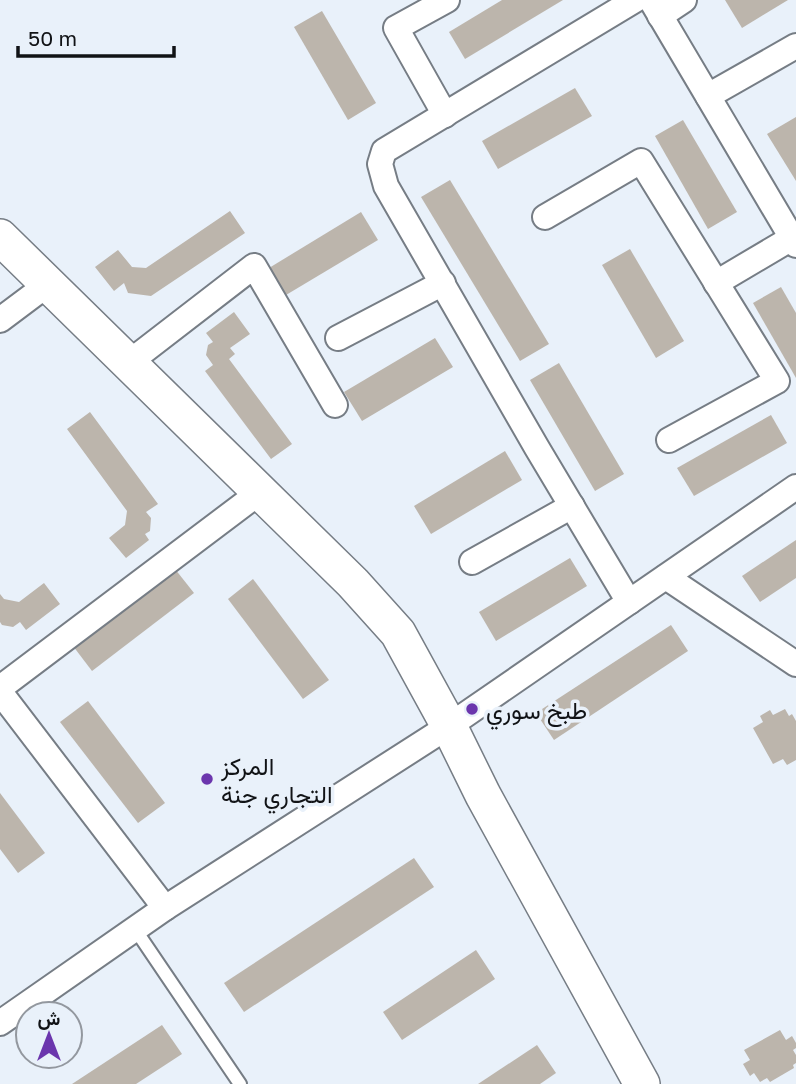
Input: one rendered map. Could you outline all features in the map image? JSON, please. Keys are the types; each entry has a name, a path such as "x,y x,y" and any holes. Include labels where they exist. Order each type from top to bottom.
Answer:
{"street":[{"path":"445,115 397,28 447,0"},
{"path":"629,602 386,186 380,164 384,150 635,0"},
{"path":"684,0 656,8 794,242 716,283"},
{"path":"708,96 796,46"},
{"path":"545,217 641,161 777,381 668,440"},
{"path":"0,237 353,583 398,633 483,795 642,1084"},
{"path":"128,364 254,266 335,405"},
{"path":"0,320 48,284"},
{"path":"338,338 443,284"},
{"path":"0,1023 165,908 449,726 796,487"},
{"path":"165,908 0,690 260,492"},
{"path":"472,562 572,506"},
{"path":"666,577 796,664"}],"lane":[{"path":"135,929 240,1084"}],"building":[{"path":"502,0 563,0 465,59 449,32"},
{"path":"725,0 788,0 742,28"},
{"path":"322,11 376,103 348,120 294,27"},
{"path":"575,88 592,116 498,169 482,141"},
{"path":"796,117 796,181 767,134"},
{"path":"683,120 737,212 708,229 655,136"},
{"path":"450,180 549,344 520,361 421,197"},
{"path":"230,211 245,233 151,296 128,293 124,283 114,291 95,267 118,250 132,267 146,268"},
{"path":"361,212 378,240 286,295 269,268"},
{"path":"630,249 684,341 656,358 602,265"},
{"path":"781,287 796,313 796,378 753,303"},
{"path":"234,312 250,334 230,348 235,354 229,359 292,444 271,459 205,371 213,365 206,355 208,345 213,342 206,333"},
{"path":"435,338 453,367 362,421 344,392"},
{"path":"559,363 624,474 595,491 530,380"},
{"path":"90,412 158,504 146,512 151,518 150,531 145,534 149,540 126,558 109,538 125,525 127,511 67,429"},
{"path":"771,415 787,443 694,496 677,468"},
{"path":"505,451 522,480 431,534 414,506"},
{"path":"796,540 796,578 760,602 742,576"},
{"path":"570,558 587,586 496,641 479,612"},
{"path":"175,569 194,593 92,671 73,646"},
{"path":"253,579 329,680 303,699 228,599"},
{"path":"44,583 60,604 26,630 20,622 13,627 2,625 0,594 4,599 19,602"},
{"path":"671,625 688,651 554,740 536,713"},
{"path":"88,701 165,803 138,823 60,722"},
{"path":"785,709 796,721 796,760 787,765 783,759 773,764 753,728 763,722 760,716 770,710 773,715"},
{"path":"0,793 45,853 18,873 0,849"},
{"path":"414,858 434,887 244,1012 224,983"},
{"path":"476,950 495,979 402,1040 383,1012"},
{"path":"162,1025 182,1054 136,1084 72,1084"},
{"path":"780,1030 786,1040 792,1036 796,1043 793,1050 796,1063 794,1068 770,1082 767,1078 760,1082 754,1073 750,1076 743,1064 750,1060 744,1050"},
{"path":"537,1045 556,1073 540,1084 478,1084"}],"place":[{"name":"طبخ سوري","path":"472,709"},
{"name":"المركز التجاري جنة","path":"207,779"}]}
